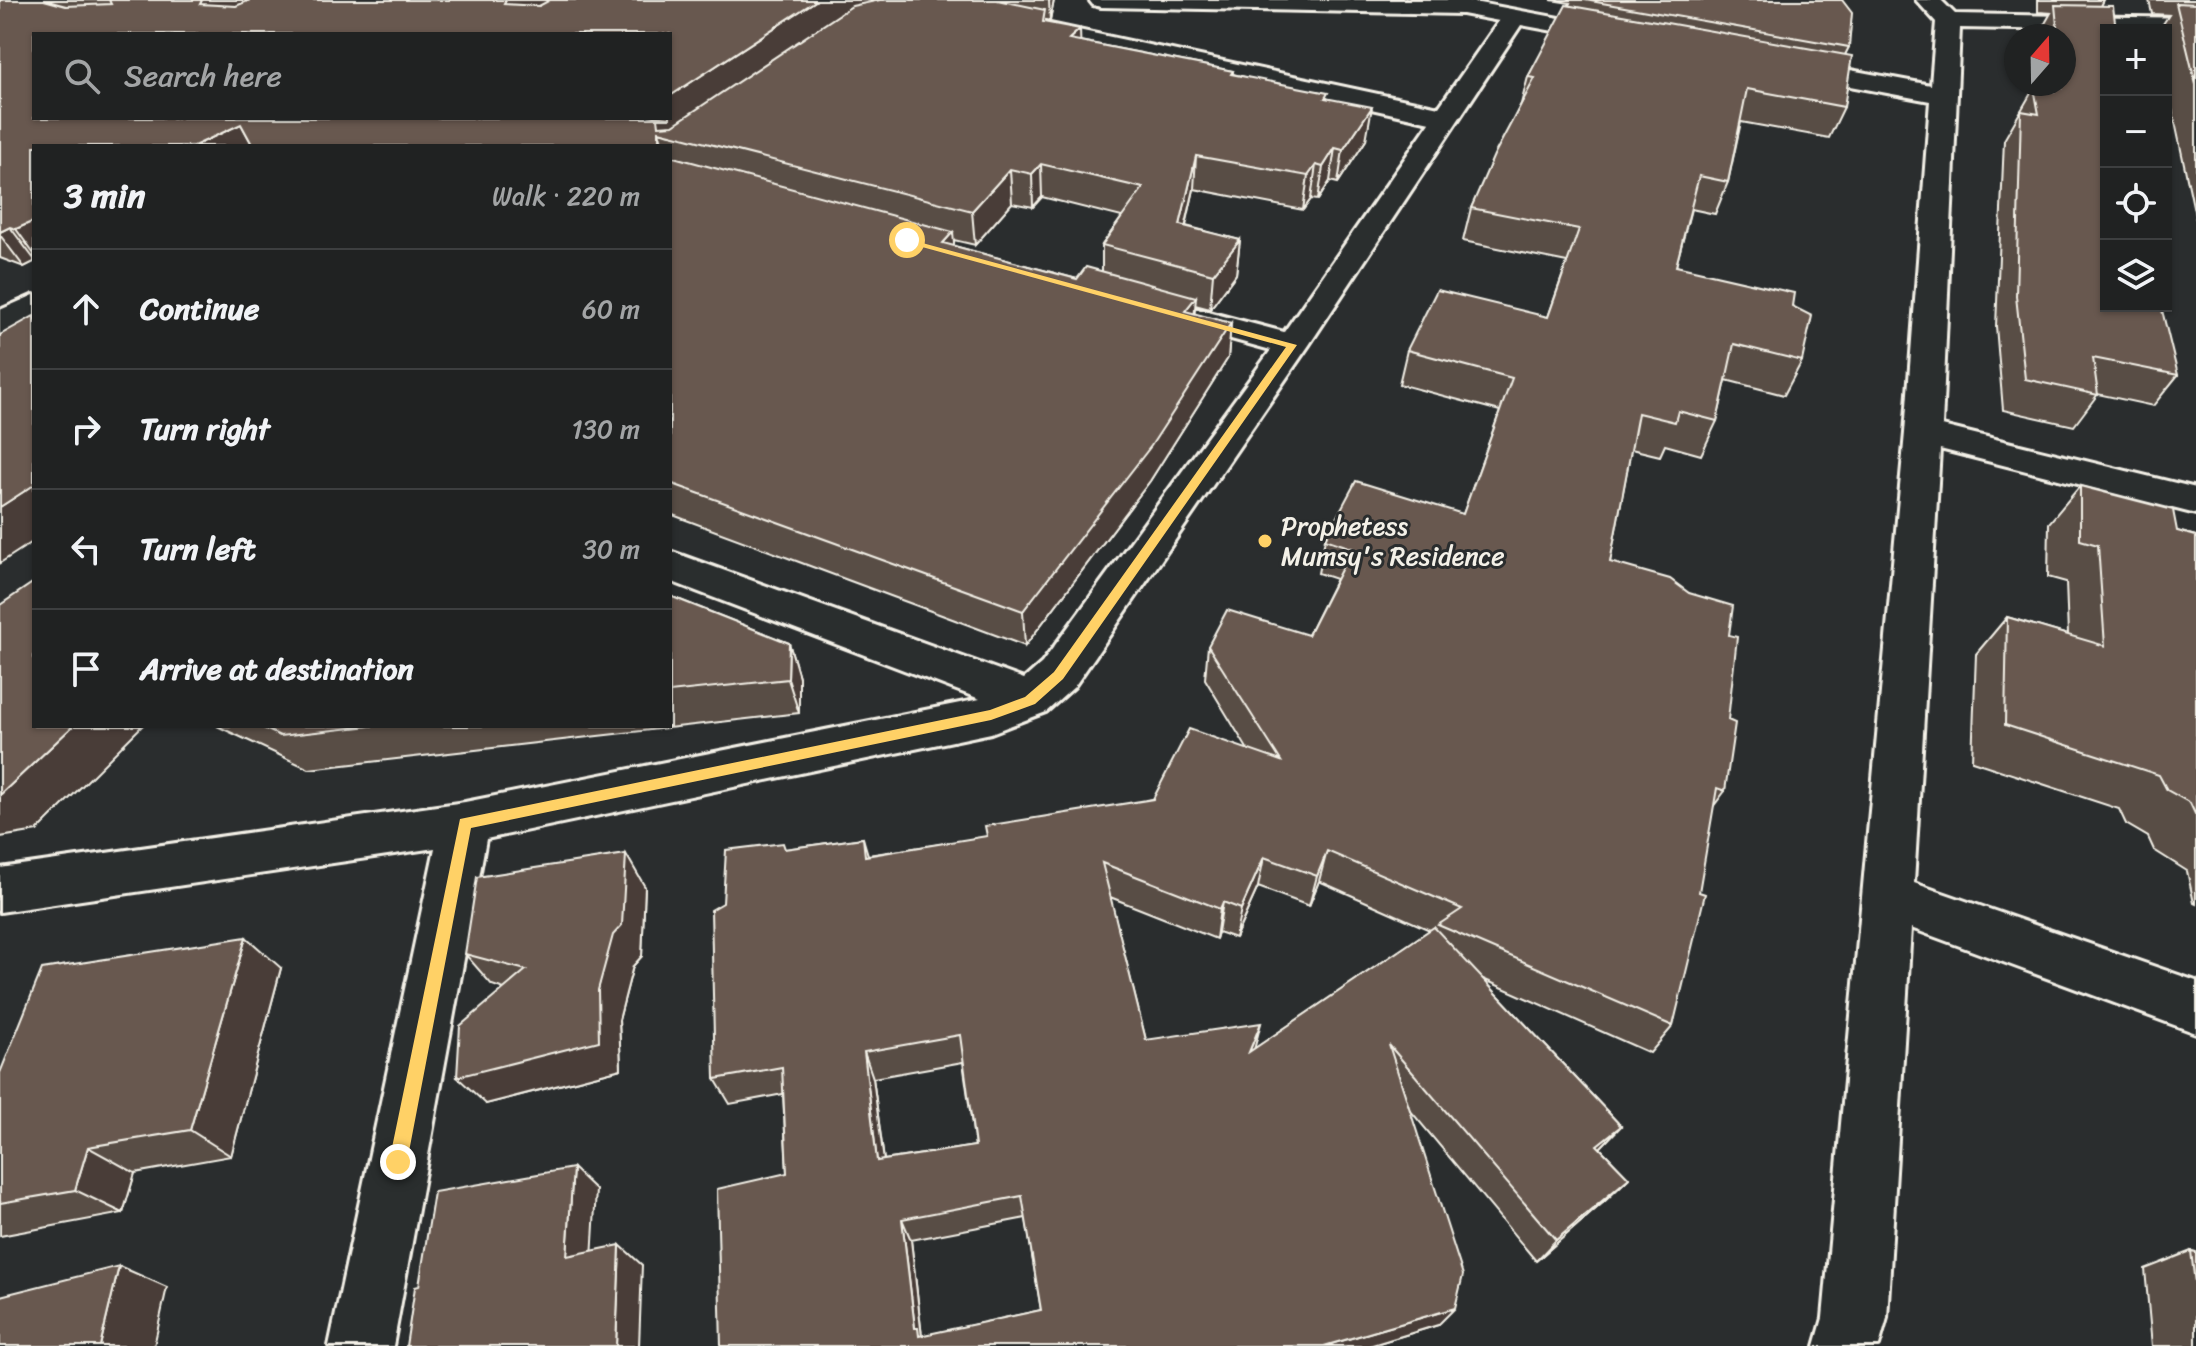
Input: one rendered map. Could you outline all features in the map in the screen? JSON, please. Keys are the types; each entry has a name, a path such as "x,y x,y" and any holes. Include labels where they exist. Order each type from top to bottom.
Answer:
{"street":[{"path":"1101,0 1462,7 1636,39"},
{"path":"1847,1346 1855,1318 1923,433 1942,95 1938,10 2196,25"},
{"path":"0,890 465,823 991,715 1030,700 1058,675 1292,345 1514,17"},
{"path":"999,20 1446,117"},
{"path":"1774,64 1942,95"},
{"path":"0,292 32,304"},
{"path":"1140,304 1292,345"},
{"path":"0,324 32,306"},
{"path":"1923,433 2196,501"},
{"path":"672,566 1030,700"},
{"path":"361,1346 465,823"},
{"path":"1888,897 2196,1007"}],"building":[{"path":"0,0 44,0 66,6 111,4 109,0 202,0 200,4 236,6 250,0 506,0 504,4 539,6 550,0 817,0 672,95 672,32 32,32 32,120 658,120 659,126 673,125 852,6 880,0 997,0 1045,10 1043,22 1080,29 1069,39 1233,71 1231,74 1328,93 1325,98 1372,107 1343,150 1335,148 1323,167 1316,165 1308,176 1196,156 1180,225 1240,240 1213,274 1102,245 1143,188 1041,164 1032,174 1010,169 972,211 659,131 659,144 252,144 241,124 198,144 32,144 32,222 0,232"},
{"path":"1585,0 1842,0 1852,13 1849,47"},
{"path":"2176,3 2196,4 2196,85"},
{"path":"1566,5 1852,56 1844,107 1747,89 1728,182 1699,176 1676,266 1794,293 1792,306 1812,316 1802,361 1734,344 1717,421 1678,411 1675,422 1638,413 1610,562 1670,579 1689,593 1733,606 1729,635 1737,637 1728,720 1735,723 1725,791 1717,788 1699,892 1705,894 1673,1026 1438,925 1462,909 1327,851 1317,876 1264,857 1241,909 1223,902 1220,909 1102,863 1146,1040 1261,1023 1249,1052 1434,927 1621,1126 1597,1145 1629,1178 1556,1240 1389,1045 1463,1275 1455,1308 1324,1346 721,1346 717,1189 787,1173 782,1067 715,1079 711,910 723,903 726,850 783,843 785,849 863,838 865,856 987,836 985,826 1153,799 1189,729 1281,761 1208,646 1227,610 1308,635 1352,548 1325,539 1356,481 1463,514 1512,378 1407,350 1437,290 1548,317 1579,229 1471,208 1494,155 1535,78 1528,77","holes":["960,1035 975,1146 877,1161 864,1052","1022,1196 1041,1310 919,1336 918,1328 915,1328 902,1219"]},
{"path":"2055,5 2113,6 2115,24 2100,24 2100,312 2162,312 2178,375 2093,358 2098,395 2025,379 2016,296 2021,111 2039,114 2036,96 2076,96 2076,24 2057,24"},
{"path":"672,157 953,232 943,243 1077,279 1086,267 1196,297 1185,311 1231,323 1151,446 1023,611 672,484"},
{"path":"32,317 32,486 0,507 0,335"},
{"path":"2080,486 2173,510 2177,531 2196,536 2196,816 2190,803 2167,790 2159,775 2005,725 2007,617 2105,646 2098,545 2080,540"},
{"path":"32,583 32,728 71,728 0,795 0,605"},
{"path":"672,597 789,643 788,679 672,692"},
{"path":"263,728 352,728 280,736"},
{"path":"626,854 622,925 613,935 598,990 599,1041 457,1077 460,1026 526,970 465,954 477,877"},
{"path":"246,937 190,1130 88,1147 75,1190 0,1203 0,1073 42,969"},
{"path":"573,1168 567,1256 620,1245 616,1346 406,1346 434,1192"},
{"path":"2191,1251 2196,1252 2196,1292"},
{"path":"119,1266 100,1346 0,1346 0,1296"}],"place":[{"name":"Prophetess Mumsy's Residence","path":"1265,541"}],"route":[{"path":"398,1162 465,823 991,715 1030,700 1058,675 1292,345 907,240"}]}
